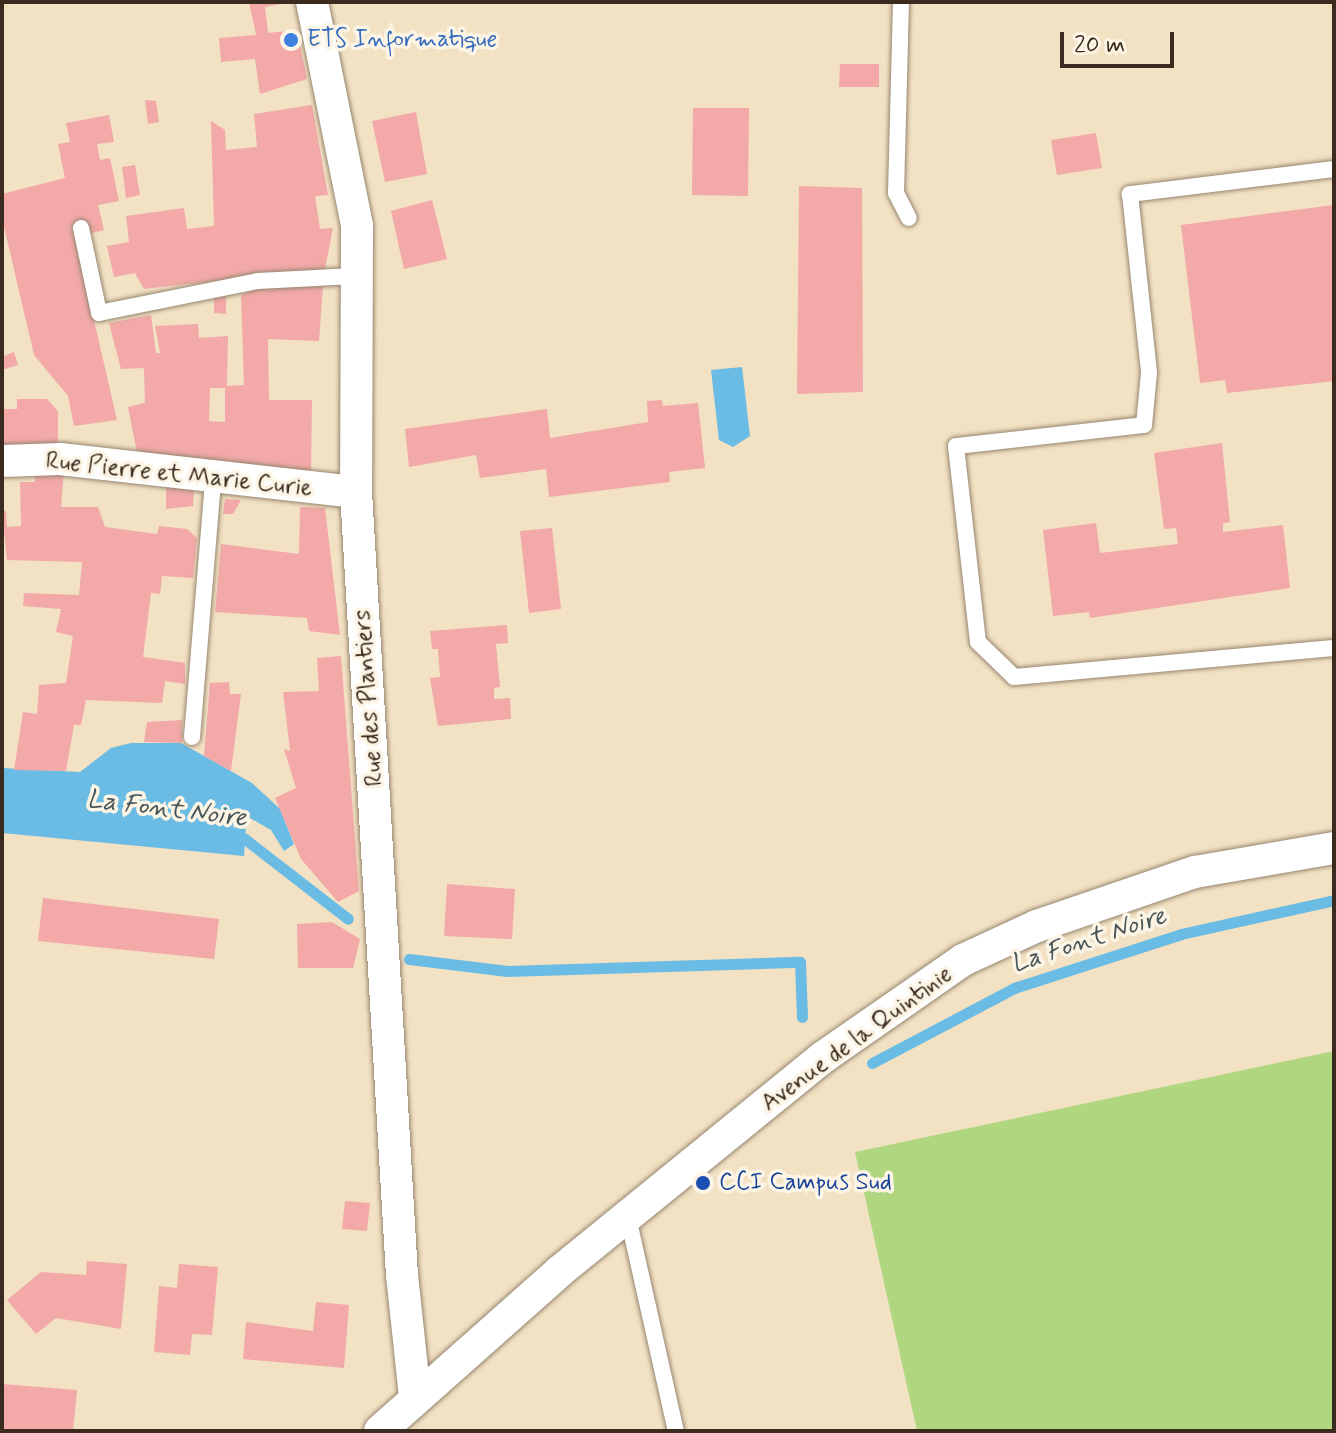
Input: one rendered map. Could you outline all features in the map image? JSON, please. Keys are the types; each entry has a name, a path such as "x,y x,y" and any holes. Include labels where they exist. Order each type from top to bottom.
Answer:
{"street":[{"name":"Rue des Plantiers","path":"312,2 357,226 354,276 356,492 402,1275 415,1397"},
{"name":"Rue Pierre et Marie Curie","path":"2,461 60,459 213,480 356,492"},
{"name":"Avenue de la Quintinie","path":"380,1431 415,1397 628,1217 822,1058 963,960 1037,926 1195,872 1334,848"}],"lane":[{"path":"901,2 896,193 909,218"},
{"path":"1334,169 1130,194 1149,373 1144,425 956,446 978,642 1014,677 1334,648"},
{"path":"81,228 99,313 258,281 354,276"},
{"path":"192,737 213,480"},
{"path":"628,1217 676,1431"}],"green space":[{"path":"1334,1051 1334,1431 917,1431 855,1152"}],"water":[{"path":"742,367 750,436 733,447 719,440 711,370"},
{"path":"131,743 181,743 252,783 280,809 294,844 284,851 271,830 236,810 233,827 246,829 244,856 2,833 2,768 80,772 111,748"}],"building":[{"path":"249,2 291,2 265,7 268,33 297,30 307,79 260,94 255,59 221,62 219,38 256,35"},
{"path":"840,64 879,64 879,87 839,87"},
{"path":"145,100 156,101 159,122 148,124"},
{"path":"312,105 328,195 315,196 320,229 333,228 325,269 144,289 135,273 114,277 107,246 129,242 126,216 184,208 187,229 214,226 211,121 225,130 226,150 257,147 254,114"},
{"path":"693,108 749,108 748,196 692,195"},
{"path":"416,112 427,174 385,182 372,121"},
{"path":"109,115 114,142 97,144 100,160 110,158 119,201 98,205 104,230 88,234 83,221 72,225 117,420 74,426 68,396 34,355 2,218 2,194 65,178 58,144 70,142 66,123"},
{"path":"1096,133 1102,168 1057,175 1051,140"},
{"path":"135,165 140,195 126,198 122,167"},
{"path":"799,186 862,188 863,392 797,394"},
{"path":"432,200 447,259 404,269 391,211"},
{"path":"1334,205 1334,381 1227,393 1225,380 1200,383 1181,225"},
{"path":"323,286 319,341 268,339 269,400 312,400 311,472 138,458 128,407 145,403 144,368 121,369 109,323 151,315 156,353 160,353 155,326 198,324 199,338 228,336 227,386 244,385 241,295 258,288","holes":["210,388 225,388 225,422 209,421"]},
{"path":"226,296 226,314 214,313 214,298"},
{"path":"14,352 18,365 2,370 2,357"},
{"path":"17,399 47,399 58,411 58,447 2,447 2,409 17,409"},
{"path":"662,400 663,406 698,403 705,468 669,472 670,482 549,497 546,469 480,478 476,455 409,467 405,429 547,409 550,438 648,422 647,401"},
{"path":"1222,443 1230,522 1223,523 1223,532 1283,525 1290,588 1090,618 1089,612 1053,616 1043,530 1096,523 1100,553 1178,544 1176,528 1164,529 1154,453"},
{"path":"64,469 61,507 98,507 105,527 157,534 159,526 187,529 197,538 193,578 162,576 160,594 151,593 143,657 185,663 185,684 165,681 162,703 86,700 81,725 74,725 66,771 14,770 23,712 37,714 39,685 66,683 73,636 56,632 61,609 23,606 24,593 79,595 82,562 7,560 2,511 6,511 7,527 21,526 20,482 35,482 35,470"},
{"path":"166,482 194,488 193,506 166,509"},
{"path":"225,499 241,500 233,514 223,514"},
{"path":"300,507 325,508 340,635 309,631 307,618 215,612 221,544 299,554"},
{"path":"552,528 561,609 529,613 520,531"},
{"path":"507,625 508,643 496,644 500,687 494,688 494,699 510,698 511,719 438,726 430,678 440,677 438,649 432,649 430,631"},
{"path":"341,656 359,891 338,902 301,859 275,798 296,788 284,749 290,751 283,692 319,691 317,658"},
{"path":"229,682 230,694 241,694 231,771 204,756 210,683"},
{"path":"182,720 182,743 144,742 147,722"},
{"path":"447,884 515,889 512,939 444,936"},
{"path":"43,898 219,919 214,959 38,941"},
{"path":"332,922 360,939 353,968 298,968 297,924"},
{"path":"345,1201 370,1203 367,1231 342,1229"},
{"path":"87,1261 127,1264 121,1329 56,1318 36,1334 7,1300 41,1272 86,1275"},
{"path":"179,1264 218,1267 212,1335 192,1334 190,1355 154,1352 159,1286 177,1288"},
{"path":"316,1302 349,1305 344,1368 243,1359 246,1322 313,1331"},
{"path":"2,1384 77,1390 73,1431 2,1431"}],"waterway":[{"name":"La Font Noire","path":"233,838 245,839 348,919"},
{"name":"La Font Noire","path":"872,1063 1014,988 1181,934 1334,900"},
{"name":"La Font Noire","path":"409,959 507,971 800,962 802,1017"}],"place":[{"name":"ETS Informatique","path":"291,40"},
{"name":"CCI Campus Sud","path":"703,1183"}]}
